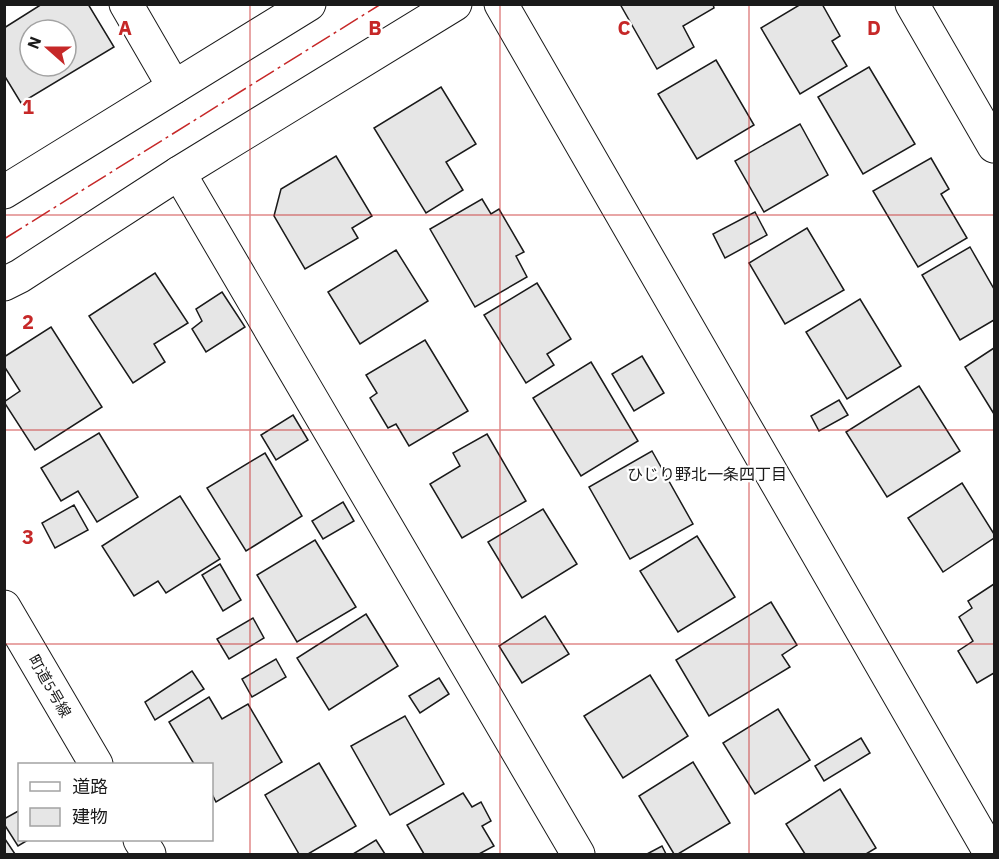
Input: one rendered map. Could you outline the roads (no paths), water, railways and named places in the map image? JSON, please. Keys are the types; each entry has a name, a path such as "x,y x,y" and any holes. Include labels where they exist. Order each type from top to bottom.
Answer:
{"street":[{"path":"126,4 174,87"},
{"path":"4,192 309,4"},
{"path":"4,284 20,276 179,173 455,4"},
{"path":"501,4 991,855"},
{"path":"912,4 994,146"},
{"path":"179,173 578,855"},
{"name":"町道5号線","path":"4,607 95,763"},
{"path":"141,841 149,855"}],"district":[{"name":"ひじり野北一条四丁目","path":"707,474"}]}
